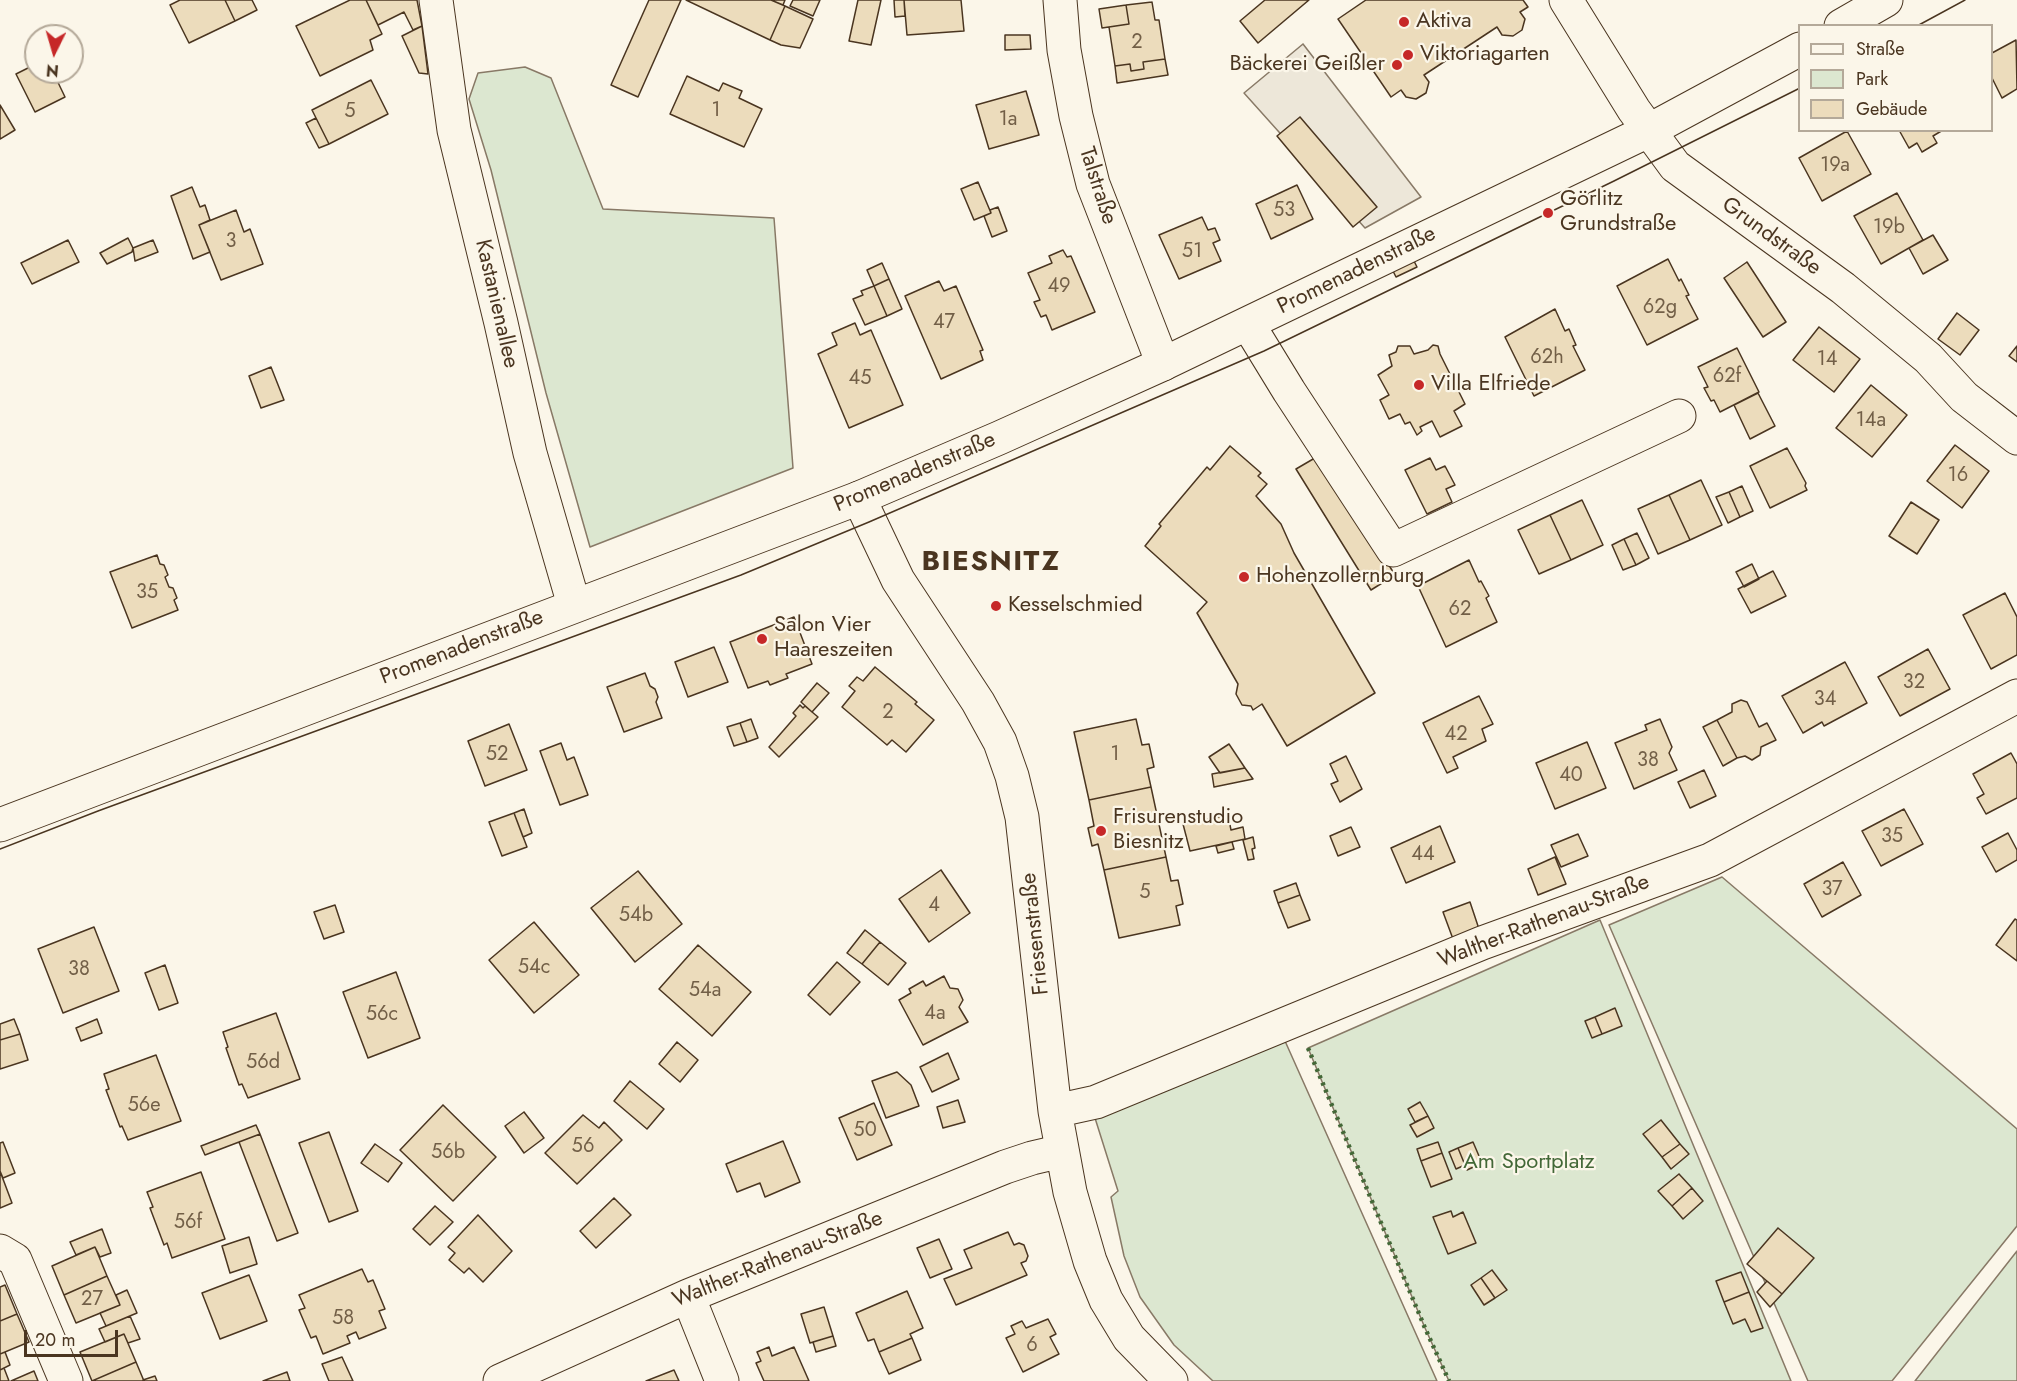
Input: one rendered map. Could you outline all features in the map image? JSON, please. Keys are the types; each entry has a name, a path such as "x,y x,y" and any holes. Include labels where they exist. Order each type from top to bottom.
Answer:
{"street":[{"name":"Kastanienallee","path":"436,0 454,130 530,453 574,605"},
{"name":"Talstraße","path":"1060,0 1064,50 1074,105 1093,184 1163,364"},
{"name":"Grundstraße","path":"1566,0 1648,131 1675,166 1843,288 1928,358 1964,397 2017,438"},
{"path":"1844,24 1886,0"},
{"name":"Promenadenstraße","path":"0,825 859,498 1163,364 1248,324 1648,131 1798,50"},
{"path":"1248,324 1393,550 1679,416"},
{"name":"Friesenstraße","path":"859,498 898,580 984,712 1000,742 1012,776 1022,817 1055,1111 1070,1192 1089,1261 1106,1300 1129,1338 1171,1381"},
{"name":"Walther-Rathenau-Straße","path":"1055,1111 1096,1102 1482,943 1710,860 2017,696"},
{"name":"Walther-Rathenau-Straße","path":"500,1381 688,1296 1005,1167 1062,1151"},
{"path":"0,1251 15,1260 66,1381"},
{"path":"688,1296 722,1381"}],"green space":[{"path":"525,67 551,78 603,209 774,218 793,468 590,547 546,393 491,170 469,99 478,73"},
{"path":"1722,877 2017,1129 2017,1226 1892,1381 1808,1381 1609,925"},
{"name":"Am Sportplatz","path":"1600,920 1791,1381 1449,1381 1308,1048"},
{"path":"1285,1041 1437,1381 1213,1381 1174,1345 1140,1297 1124,1256 1111,1197 1118,1191 1095,1118"},
{"path":"2017,1251 2017,1381 1915,1381"}],"shaded area":[{"path":"1303,44 1421,197 1365,228 1244,93"}],"building":[{"path":"180,0 225,0 235,21 189,43 170,5"},
{"path":"225,0 252,0 257,10 235,21"},
{"path":"350,0 366,0 382,34 370,40 373,50 320,76 296,26"},
{"path":"366,0 417,0 422,26 413,30 404,12 378,25"},
{"path":"649,0 681,0 638,97 611,85"},
{"path":"686,0 771,0 785,6 770,40"},
{"path":"771,0 785,0 783,5"},
{"path":"793,0 820,0 813,16 790,6"},
{"path":"858,0 881,0 871,45 849,41"},
{"path":"894,0 904,0 905,16 895,17"},
{"path":"904,0 961,0 964,31 907,35"},
{"path":"1265,0 1309,0 1258,43 1240,21"},
{"name":"Viktoriagarten","path":"1366,0 1523,0 1528,7 1520,12 1525,19 1522,30 1513,36 1502,35 1497,27 1424,75 1429,82 1426,93 1416,99 1406,97 1401,90 1391,97 1338,19"},
{"path":"1152,2 1155,20 1159,20 1165,59 1143,62 1144,69 1131,71 1130,64 1115,66 1109,27 1129,24 1126,5"},
{"path":"1126,5 1129,24 1102,28 1099,9"},
{"path":"785,6 813,19 800,48 781,45 770,40"},
{"path":"422,26 428,74 419,73 402,36"},
{"path":"1005,35 1030,35 1031,49 1005,50"},
{"path":"2016,40 2017,89 2002,98 1993,80 1993,52"},
{"path":"1165,59 1168,75 1117,83 1115,66 1130,64 1131,71 1144,69 1143,62"},
{"path":"24,70 24,84 59,84 65,97 35,112 16,74"},
{"path":"687,76 719,91 723,83 742,91 739,98 762,109 744,147 670,114"},
{"path":"371,80 388,114 329,144 312,110"},
{"path":"1026,91 1039,135 989,149 976,105"},
{"path":"0,105 15,130 0,139"},
{"path":"1300,117 1377,207 1353,227 1277,136"},
{"path":"316,118 329,144 319,148 306,123"},
{"path":"1848,132 1871,174 1822,201 1799,158"},
{"path":"1900,132 1940,132 1933,136 1937,143 1922,152 1917,143 1909,148"},
{"path":"978,182 991,213 974,220 961,189"},
{"path":"1297,185 1313,219 1271,239 1256,204"},
{"path":"192,187 200,207 205,205 210,220 199,225 210,252 193,259 171,196"},
{"path":"1897,193 1923,240 1881,264 1854,216"},
{"path":"998,207 1007,231 992,237 984,216 991,213 990,210"},
{"path":"236,210 244,232 250,229 263,264 221,280 199,225"},
{"path":"1202,217 1208,230 1215,228 1220,240 1213,243 1221,261 1179,279 1159,235"},
{"path":"1933,235 1948,260 1923,274 1909,248"},
{"path":"128,238 133,248 132,252 107,264 100,253"},
{"path":"68,240 79,262 32,284 21,263"},
{"path":"153,240 158,252 135,261 133,248"},
{"path":"1063,250 1067,257 1071,256 1095,312 1052,330 1046,315 1041,317 1034,302 1040,300 1028,273 1052,263 1049,256"},
{"path":"1668,259 1689,295 1686,296 1698,319 1647,345 1617,286"},
{"path":"1414,261 1417,267 1396,277 1393,271"},
{"path":"1747,262 1786,322 1763,337 1724,278"},
{"path":"882,263 889,279 874,286 867,270"},
{"path":"889,279 902,309 887,316 874,286"},
{"path":"939,281 944,291 956,286 983,350 980,351 983,360 941,379 905,296"},
{"path":"874,286 887,316 865,325 853,299 863,295 861,291"},
{"path":"1555,309 1565,331 1569,329 1576,345 1573,346 1585,370 1534,396 1505,337"},
{"path":"1957,313 1979,330 1960,355 1938,339"},
{"path":"855,323 860,335 871,330 903,405 849,428 818,354 837,345 832,333"},
{"path":"1819,327 1860,359 1834,392 1793,360"},
{"name":"Villa Elfriede","path":"1433,345 1438,346 1465,404 1454,411 1462,426 1440,437 1432,421 1420,427 1422,431 1417,435 1410,422 1405,424 1400,414 1389,419 1380,400 1389,395 1378,375 1392,366 1389,355 1396,352 1398,346 1410,346 1414,354 1428,350"},
{"path":"2017,346 2017,362 2009,356"},
{"path":"1737,348 1759,392 1720,412 1704,388 1708,387 1698,367"},
{"path":"271,367 284,400 261,408 249,376"},
{"path":"1871,385 1907,415 1872,457 1836,428"},
{"path":"1758,393 1775,426 1750,439 1734,405"},
{"path":"1955,445 1989,471 1962,508 1927,481"},
{"name":"Hohenzollernburg","path":"1230,446 1261,473 1258,476 1267,484 1256,496 1281,524 1294,553 1375,693 1287,746 1262,704 1253,710 1251,706 1242,705 1236,694 1238,684 1197,613 1207,602 1145,546 1161,526 1159,524 1207,467 1210,470"},
{"path":"1787,448 1806,483 1807,490 1770,508 1750,466"},
{"path":"1320,455 1395,575 1371,590 1296,469"},
{"path":"1430,458 1436,470 1445,466 1455,485 1446,489 1452,502 1427,514 1405,470"},
{"path":"1701,480 1722,525 1690,540 1669,495"},
{"path":"1742,486 1753,511 1740,517 1729,492"},
{"path":"1729,492 1740,517 1728,523 1716,497"},
{"path":"1669,495 1690,540 1658,554 1638,509"},
{"path":"1582,500 1603,545 1571,560 1550,515"},
{"path":"1911,502 1939,520 1917,554 1889,536"},
{"path":"1550,515 1571,560 1539,574 1518,530"},
{"path":"1637,533 1649,558 1636,565 1624,539"},
{"path":"1624,539 1636,565 1623,570 1612,545"},
{"path":"157,555 168,575 165,577 169,587 173,588 177,598 174,600 178,610 132,628 110,572"},
{"path":"1469,560 1479,582 1481,581 1489,596 1486,598 1497,622 1446,647 1418,586"},
{"path":"1752,564 1759,579 1744,587 1736,572"},
{"path":"1773,571 1786,596 1751,613 1738,589"},
{"path":"2005,593 2017,617 2017,655 1991,669 1963,615"},
{"path":"794,617 812,664 786,674 788,678 770,685 768,681 748,688 730,642"},
{"path":"714,647 728,682 688,697 675,662"},
{"path":"1928,649 1950,689 1900,716 1878,677"},
{"path":"1845,662 1867,703 1824,726 1822,722 1803,733 1782,696"},
{"path":"875,667 917,702 915,704 934,720 906,752 892,740 887,745 842,707 855,691 849,686 857,677 863,681"},
{"path":"645,673 650,686 655,689 658,697 656,702 662,718 624,732 607,687"},
{"path":"817,683 829,693 812,712 801,702"},
{"path":"1479,696 1493,724 1482,729 1486,741 1453,757 1458,768 1447,773 1423,723"},
{"path":"1741,700 1747,702 1759,727 1767,723 1776,740 1761,747 1760,755 1752,760 1745,756 1737,758 1717,720 1732,712 1732,704"},
{"path":"800,705 803,708 805,706 818,717 779,757 769,747 796,716 793,713"},
{"path":"751,719 758,738 747,742 740,723"},
{"path":"1136,719 1142,745 1149,744 1154,767 1147,769 1151,787 1089,800 1074,732"},
{"path":"1660,719 1672,747 1669,753 1677,770 1634,789 1615,743 1647,730 1645,725"},
{"path":"1717,720 1737,758 1723,766 1703,727"},
{"path":"740,723 747,742 734,746 727,727"},
{"path":"509,724 527,770 485,786 468,741"},
{"path":"1587,742 1606,788 1555,809 1536,763"},
{"path":"561,743 567,760 574,757 588,795 560,805 540,751"},
{"path":"1229,744 1245,768 1220,773 1209,757"},
{"path":"2011,753 2017,764 2017,798 1986,814 1977,798 1984,794 1973,774"},
{"path":"1346,756 1362,789 1340,802 1331,784 1338,781 1330,764"},
{"path":"1245,768 1253,779 1214,787 1212,774"},
{"path":"1704,770 1716,796 1690,808 1678,782"},
{"path":"1151,787 1166,857 1104,870 1098,844 1092,846 1088,828 1094,826 1089,800"},
{"path":"524,809 532,833 523,837 514,813"},
{"path":"1904,809 1923,844 1881,866 1862,831"},
{"path":"514,813 527,847 502,856 489,822"},
{"path":"1228,815 1231,830 1243,827 1245,839 1190,851 1183,824"},
{"path":"1440,826 1455,862 1406,883 1391,848"},
{"path":"1351,827 1360,847 1338,856 1330,836"},
{"path":"2008,833 2017,850 2017,860 1996,872 1982,847"},
{"path":"1578,834 1588,856 1561,867 1551,845"},
{"path":"1253,837 1254,859 1248,860 1243,840"},
{"path":"1232,842 1234,849 1218,853 1216,846"},
{"path":"1166,857 1171,881 1178,880 1183,904 1176,906 1180,925 1119,938 1104,870"},
{"path":"1555,857 1566,884 1538,895 1528,869"},
{"path":"1843,862 1861,895 1822,917 1804,884"},
{"path":"941,870 970,913 929,942 899,899"},
{"path":"638,871 682,924 635,962 591,908"},
{"path":"1296,883 1300,895 1278,903 1274,891"},
{"path":"1300,895 1310,920 1288,928 1278,903"},
{"path":"1470,902 1479,929 1453,939 1443,912"},
{"path":"335,905 344,932 324,939 314,912"},
{"path":"2015,919 2017,920 2017,961 1996,945"},
{"path":"534,922 579,975 534,1013 489,960"},
{"path":"94,927 119,991 63,1013 38,949"},
{"path":"865,930 880,942 862,964 847,953"},
{"path":"880,942 906,963 888,985 862,964"},
{"path":"698,945 751,992 712,1036 659,989"},
{"path":"837,962 860,982 830,1015 808,995"},
{"path":"165,965 178,1003 159,1010 145,973"},
{"path":"396,972 420,1038 368,1058 343,992"},
{"path":"944,976 950,988 958,989 963,1000 959,1007 968,1022 923,1045 899,1000 911,993 909,989 923,981 926,986"},
{"path":"1615,1008 1622,1026 1602,1034 1595,1017"},
{"path":"276,1013 300,1079 248,1098 242,1084 239,1085 223,1032"},
{"path":"1595,1017 1602,1034 1592,1038 1585,1021"},
{"path":"14,1019 20,1034 0,1040 0,1024"},
{"path":"97,1019 102,1033 81,1041 76,1028"},
{"path":"20,1034 28,1060 0,1069 0,1040"},
{"path":"677,1042 698,1060 680,1082 659,1064"},
{"path":"948,1053 959,1079 932,1092 920,1067"},
{"path":"156,1055 181,1121 128,1140 122,1126 120,1127 106,1090 109,1089 104,1074"},
{"path":"897,1072 911,1085 919,1106 886,1118 872,1081"},
{"path":"630,1081 664,1109 647,1129 614,1101"},
{"path":"958,1100 965,1122 943,1128 937,1107"},
{"path":"1420,1102 1428,1116 1415,1122 1408,1109"},
{"path":"874,1103 892,1145 857,1160 839,1118"},
{"path":"443,1105 496,1157 453,1201 400,1150"},
{"path":"524,1112 544,1138 524,1153 505,1126"},
{"path":"583,1115 599,1128 604,1122 622,1140 577,1184 545,1153"},
{"path":"1428,1116 1434,1128 1417,1137 1410,1125"},
{"path":"1661,1120 1680,1144 1662,1157 1643,1134"},
{"path":"256,1125 260,1134 205,1155 201,1146"},
{"path":"329,1132 358,1211 329,1222 299,1143"},
{"path":"260,1134 298,1233 277,1241 239,1142"},
{"path":"783,1141 800,1182 765,1197 760,1183 737,1192 726,1164"},
{"path":"3,1142 15,1173 3,1178 0,1171 0,1143"},
{"path":"1438,1142 1442,1153 1421,1161 1417,1149"},
{"path":"1473,1142 1482,1163 1467,1170 1458,1148"},
{"path":"375,1144 402,1163 388,1182 361,1163"},
{"path":"1680,1144 1689,1154 1671,1169 1662,1157"},
{"path":"1458,1148 1465,1165 1456,1169 1449,1152"},
{"path":"1442,1153 1452,1179 1431,1187 1421,1161"},
{"path":"0,1171 12,1203 0,1208"},
{"path":"201,1172 225,1239 172,1258 167,1243 164,1245 150,1208 153,1207 147,1192"},
{"path":"1679,1174 1692,1188 1672,1206 1658,1191"},
{"path":"1692,1188 1703,1201 1683,1219 1672,1206"},
{"path":"614,1198 631,1215 596,1248 580,1231"},
{"path":"435,1206 453,1222 430,1245 413,1229"},
{"path":"1451,1211 1453,1217 1463,1212 1476,1243 1448,1254 1433,1217"},
{"path":"478,1215 512,1251 483,1282 469,1268 464,1273 449,1260 455,1253 448,1247"},
{"path":"1778,1228 1814,1258 1782,1294 1747,1264"},
{"path":"102,1229 111,1253 100,1257 95,1247 76,1255 70,1242"},
{"path":"1008,1232 1014,1245 1019,1243 1024,1245 1028,1256 1026,1261 1021,1263 1027,1275 956,1305 944,1279 972,1268 964,1250"},
{"path":"249,1237 257,1264 230,1273 222,1246"},
{"path":"939,1239 952,1269 930,1278 917,1248"},
{"path":"95,1247 107,1276 64,1295 52,1266"},
{"path":"362,1269 368,1282 373,1280 385,1309 379,1311 386,1328 359,1339 356,1332 347,1336 350,1343 323,1354 316,1336 311,1338 299,1310 305,1308 299,1295"},
{"path":"1492,1270 1507,1290 1495,1298 1481,1278"},
{"path":"1741,1272 1749,1292 1724,1302 1716,1281"},
{"path":"249,1275 267,1321 220,1339 202,1293"},
{"path":"107,1276 120,1305 76,1323 64,1295"},
{"path":"1481,1278 1495,1298 1484,1305 1471,1285"},
{"path":"1767,1281 1782,1294 1770,1307 1757,1292"},
{"path":"5,1285 17,1314 0,1321 0,1287"},
{"path":"127,1290 137,1313 106,1326 100,1313 120,1305 116,1295"},
{"path":"907,1291 923,1328 910,1334 912,1338 879,1352 874,1339 868,1341 856,1313"},
{"path":"1749,1292 1763,1328 1751,1332 1745,1319 1733,1324 1724,1302"},
{"path":"824,1307 833,1336 810,1343 801,1314"},
{"path":"17,1314 29,1342 0,1354 0,1321"},
{"path":"130,1316 140,1339 128,1343 124,1334 105,1342 99,1329"},
{"path":"1048,1319 1056,1334 1050,1337 1059,1354 1023,1372 1006,1338 1015,1334 1011,1326 1022,1321 1026,1328"},
{"path":"124,1334 136,1362 92,1381 80,1352"},
{"path":"833,1336 836,1346 816,1352 813,1342"},
{"path":"912,1338 921,1360 889,1374 879,1352"},
{"path":"769,1347 772,1356 794,1347 809,1381 764,1381 756,1363 761,1361 757,1352"},
{"path":"5,1352 10,1365 0,1370 0,1354"},
{"path":"342,1357 353,1381 329,1381 322,1364"},
{"path":"136,1362 144,1381 92,1381"},
{"path":"4,1368 9,1381 0,1381 0,1370"},
{"path":"674,1370 679,1381 646,1381"},
{"path":"34,1371 38,1381 11,1381"},
{"path":"287,1372 290,1381 263,1381"},
{"path":"155,1376 157,1381 143,1380"}],"tram line":[{"path":"1921,24 1965,0"},
{"path":"0,849 741,575 869,522 1264,351 1798,89"}],"hedge":[{"path":"1308,1048 1449,1381"}],"place":[{"name":"Aktiva","path":"1404,22"},
{"name":"Viktoriagarten","path":"1408,55"},
{"name":"Bäckerei Geißler","path":"1397,65"},
{"name":"Görlitz Grundstraße","path":"1548,213"},
{"name":"Villa Elfriede","path":"1419,385"},
{"name":"Hohenzollernburg","path":"1244,577"},
{"name":"Kesselschmied","path":"996,606"},
{"name":"Salon Vier Haareszeiten","path":"762,639"},
{"name":"Frisurenstudio Biesnitz","path":"1101,831"}],"district":[{"name":"BIESNITZ","path":"991,563"}]}
